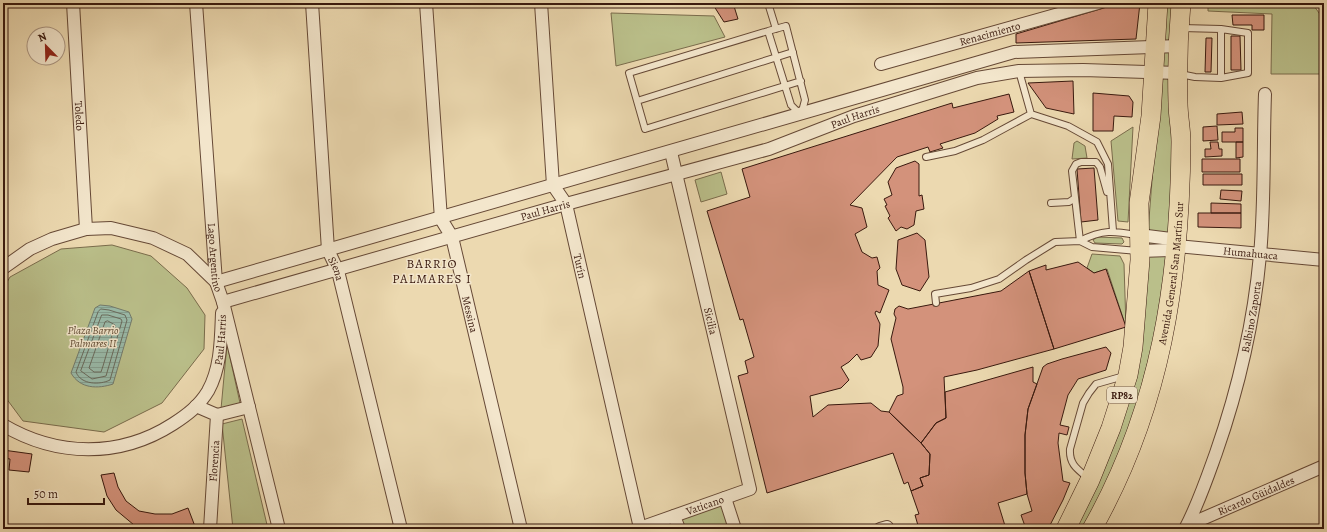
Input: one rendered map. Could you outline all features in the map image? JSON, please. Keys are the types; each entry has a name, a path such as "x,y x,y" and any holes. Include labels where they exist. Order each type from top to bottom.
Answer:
{"main road":[{"path":"1139,243 1139,203 1151,116 1158,3"},
{"name":"Avenida General San Martín Sur","path":"1092,529 1113,489 1136,433 1160,356 1174,279 1177,246 1181,141 1178,116 1178,73 1181,3"},
{"name":"RP82","path":"1066,529 1090,480 1111,428 1128,375 1136,325 1139,243"},
{"path":"1090,480 1113,489"}],"street":[{"name":"Toledo","path":"73,3 86,229"},
{"name":"Lago Argentino","path":"196,3 216,282 223,302 279,529"},
{"name":"Siena","path":"312,3 328,250 338,270 401,529"},
{"name":"Messina","path":"426,3 441,219 452,237 521,529"},
{"path":"541,3 553,185"},
{"name":"Renacimiento","path":"881,64 1098,3"},
{"name":"Paul Harris","path":"216,282 441,219 553,185 801,115 1014,52 1155,46 1179,37"},
{"path":"1014,52 1019,71"},
{"name":"Paul Harris","path":"3,424 20,435 70,449 106,450 136,442 158,433 189,414 208,391 216,373 220,348 223,302 566,204 769,149 854,116 977,78 1019,71 1082,70 1178,73"},
{"name":"Balbino Zaporta","path":"1186,527 1211,466 1236,391 1247,338 1260,255 1265,94"},
{"path":"801,115 808,134"},
{"name":"Sicilia","path":"671,152 750,489"},
{"name":"Turín","path":"553,185 566,204 638,528"},
{"path":"3,268 30,249 52,239 86,229 111,228 153,238 187,254 216,282"},
{"name":"Humahuaca","path":"1139,243 1171,239 1177,246 1324,260"},
{"path":"196,406 217,415 249,407"},
{"name":"Florencia","path":"210,529 217,415"},
{"name":"Ricardo Güidaldes","path":"1186,527 1324,466"},
{"name":"Vaticano","path":"638,528 750,489"},
{"path":"725,498 734,529"},
{"path":"674,516 678,529"}],"lane":[{"path":"768,3 776,29"},
{"path":"801,81 645,129 629,73 786,26 801,81 805,100 801,115"},
{"path":"1221,28 1221,78"},
{"path":"1178,73 1195,77 1221,78 1248,73 1248,33 1221,28 1179,37"},
{"path":"768,31 791,105 801,115"},
{"path":"637,101 793,52"},
{"path":"1019,71 1030,114"},
{"path":"926,157 955,151 983,140 1030,114 1068,126 1097,142 1108,164 1109,196 1113,231"},
{"path":"1080,241 1077,226 1072,171 1076,164 1081,162 1096,162 1100,167 1103,183 1109,196"},
{"path":"1051,203 1069,202 1075,198"},
{"path":"936,303 935,294 971,288 999,280 1026,260 1055,242 1080,241 1094,234 1113,231 1139,243"},
{"path":"1080,241 1092,247 1139,243"},
{"path":"1090,480 1072,463 1070,456 1070,449 1083,403 1096,384 1128,375"}],"green space":[{"path":"1166,3 1174,3 1176,129 1166,292 1129,435 1084,529 1074,529 1139,346"},
{"path":"1208,3 1312,3 1324,20 1324,74 1271,74 1272,14 1208,11"},
{"path":"611,13 714,16 725,37 616,66"},
{"path":"1133,127 1128,222 1118,221 1111,141"},
{"path":"1077,141 1085,146 1087,158 1072,159 1074,143"},
{"path":"721,172 727,194 701,202 695,180"},
{"path":"1097,237 1122,238 1124,242 1122,244 1095,243 1093,240"},
{"name":"Plaza Barrio Palmares II","path":"112,245 151,256 187,288 205,315 204,349 162,403 104,432 23,421 3,394 3,289 10,277 61,249"},
{"path":"1092,254 1120,256 1124,264 1126,327 1107,269 1094,273 1087,268"},
{"path":"227,344 240,403 221,409"},
{"path":"242,419 268,529 233,529 222,424"},
{"path":"725,498 735,529 679,529 674,516"}],"water":[{"path":"100,305 110,306 129,312 132,319 113,384 95,387 84,385 71,373 95,308"}],"building":[{"path":"712,3 733,3 738,19 724,22"},
{"path":"1140,3 1136,39 1016,43 1016,34 1117,4"},
{"path":"1232,15 1264,15 1264,30 1252,30 1252,25 1233,25"},
{"path":"1231,36 1240,36 1241,70 1231,70"},
{"path":"1206,38 1212,38 1211,72 1205,72"},
{"path":"1073,81 1074,114 1046,108 1028,83"},
{"path":"1093,93 1129,96 1133,102 1132,117 1114,116 1113,131 1093,131"},
{"path":"1009,94 1014,112 997,116 998,119 975,133 940,144 943,148 930,152 928,147 897,157 850,205 862,208 867,227 855,234 862,252 872,258 877,257 880,268 877,271 878,285 889,290 880,313 876,311 875,313 880,324 878,346 871,357 861,360 857,354 841,367 849,380 841,388 810,396 813,417 828,405 871,403 881,411 889,412 921,443 930,454 929,475 920,478 923,486 911,491 908,482 904,484 893,453 767,493 738,376 748,373 745,361 754,357 743,319 740,320 707,211 750,197 742,169 952,103 953,108"},
{"path":"1242,112 1243,124 1217,125 1217,114"},
{"path":"1217,126 1218,140 1203,141 1203,127"},
{"path":"1235,128 1243,128 1243,142 1222,142 1222,132 1235,132"},
{"path":"1210,142 1218,142 1219,149 1222,149 1222,156 1205,157 1205,149 1211,149"},
{"path":"1236,142 1243,142 1243,157 1236,158"},
{"path":"1202,159 1240,159 1240,172 1202,172"},
{"path":"915,161 919,164 919,196 922,195 924,209 916,211 914,225 907,229 901,227 896,231 888,218 890,216 885,206 887,205 884,199 892,195 888,182 896,168"},
{"path":"1094,168 1098,220 1081,222 1077,169"},
{"path":"1203,174 1242,174 1242,185 1203,185"},
{"path":"1221,190 1242,191 1241,201 1220,199"},
{"path":"1211,203 1241,204 1241,213 1211,213"},
{"path":"1198,213 1241,213 1241,228 1198,227"},
{"path":"917,233 925,240 929,277 920,291 902,285 896,269 898,240"},
{"path":"1078,262 1094,273 1106,269 1126,327 1054,349 1029,271 1046,265 1046,270"},
{"path":"1029,271 1054,349 977,370 944,377 946,418 936,423 921,443 889,412 897,396 903,394 903,387 891,339 896,318 894,314 895,309 899,306 908,309 1001,291"},
{"path":"1106,347 1111,353 1106,370 1078,379 1068,395 1060,425 1069,427 1067,435 1059,433 1058,443 1063,481 1070,483 1063,500 1048,529 1026,529 1021,515 1032,511 1027,494 1025,473 1025,435 1028,409 1043,367 1047,364 1062,359"},
{"path":"1033,367 1033,382 1037,384 1028,409 1025,435 1025,473 1027,494 998,503 1006,529 919,529 915,515 919,514 911,491 923,486 920,478 929,475 930,454 921,443 936,423 946,418 945,392"},
{"path":"3,450 32,454 29,472 9,470 10,459 3,458"},
{"path":"114,473 118,487 126,501 139,511 155,514 172,514 188,508 196,529 135,529 134,525 116,510 107,496 101,475"}],"district":[{"name":"BARRIO PALMARES I","path":"432,270"}]}
